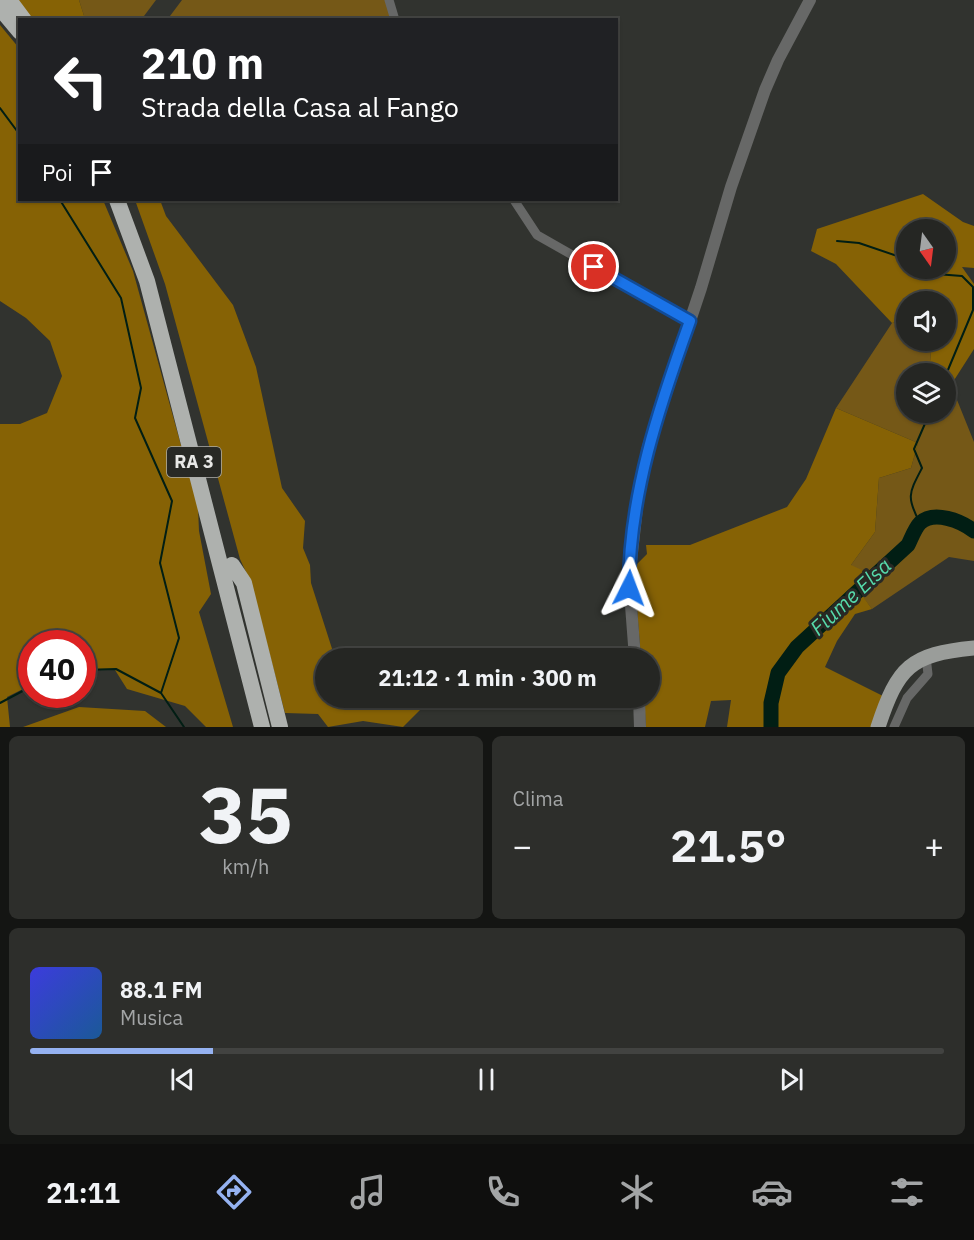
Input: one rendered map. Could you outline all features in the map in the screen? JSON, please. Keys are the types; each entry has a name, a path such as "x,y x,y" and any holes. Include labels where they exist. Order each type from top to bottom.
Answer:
{"highway":[{"path":"9,0 22,18"},
{"path":"0,8 18,30"},
{"name":"RA 3","path":"117,201 147,281 262,727"},
{"name":"RA 3","path":"128,201 157,282 273,727"},
{"path":"209,519 208,546 254,727"},
{"path":"232,565 244,583 280,727"}],"main road":[{"path":"878,727 895,682 908,668 939,652 974,648"}],"street":[{"path":"389,0 394,18"},
{"path":"634,648 629,579 641,483 656,421 690,321 730,187 771,76 810,0"},
{"path":"515,201 537,235 690,321"},
{"path":"894,727 907,698 928,674 926,657"},
{"path":"639,708 640,727"}],"shaded area":[{"path":"17,0 79,0 85,18 31,18"},
{"path":"79,0 156,0 142,18 85,18"},
{"path":"182,0 387,0 392,18 168,18"},
{"path":"0,25 18,47 18,201 103,201 133,271 198,507 199,531 211,594 199,612 233,727 206,727 185,706 127,689 115,670 96,670 96,630 18,630 18,692 7,697 10,727 0,727 0,424 20,424 47,413 62,376 50,341 26,318 0,301"},
{"path":"923,194 963,222 974,226 974,268 962,267 974,284 974,349 956,377 956,363 930,363 931,351 956,351 956,291 896,291 896,322 892,323 836,264 811,251 817,229"},
{"path":"135,201 160,201 166,216 233,305 256,367 282,488 305,521 303,548 310,565 311,583 332,648 315,648 315,708 422,708 403,727 363,721 328,727 318,714 285,713 251,583 240,559 165,284"},
{"path":"896,322 896,351 931,351 930,363 896,363 896,423 956,423 956,397 974,442 974,561 949,557 872,609 855,587 851,565 875,532 879,478 911,468 918,443 836,408 892,323"},
{"path":"836,408 918,443 911,468 879,478 875,532 851,565 866,572 856,587 872,609 855,614 837,641 825,667 883,696 873,727 727,727 731,700 711,701 705,727 646,727 645,708 660,708 660,648 640,648 636,595 637,564 647,554 646,545 690,545 787,507 806,479"},
{"path":"76,708 96,708 145,711 166,727 23,727"}],"waterway":[{"path":"0,108 18,132"},
{"path":"61,201 121,298 141,388 135,418 172,501 160,563 179,638 161,693"},
{"path":"837,241 859,243 896,256"},
{"path":"951,363 973,310 973,287 962,276 956,276"},
{"path":"920,523 911,501 911,495 922,468 914,449 925,423"},
{"name":"Fiume Elsa","path":"771,727 771,703 778,673 797,647 908,545 920,523 933,517 947,518 974,531"},
{"path":"96,670 116,669 161,693 184,727"},
{"path":"0,703 18,693"}],"route":[{"path":"594,267 690,321 648,447 637,511 629,588"}]}
